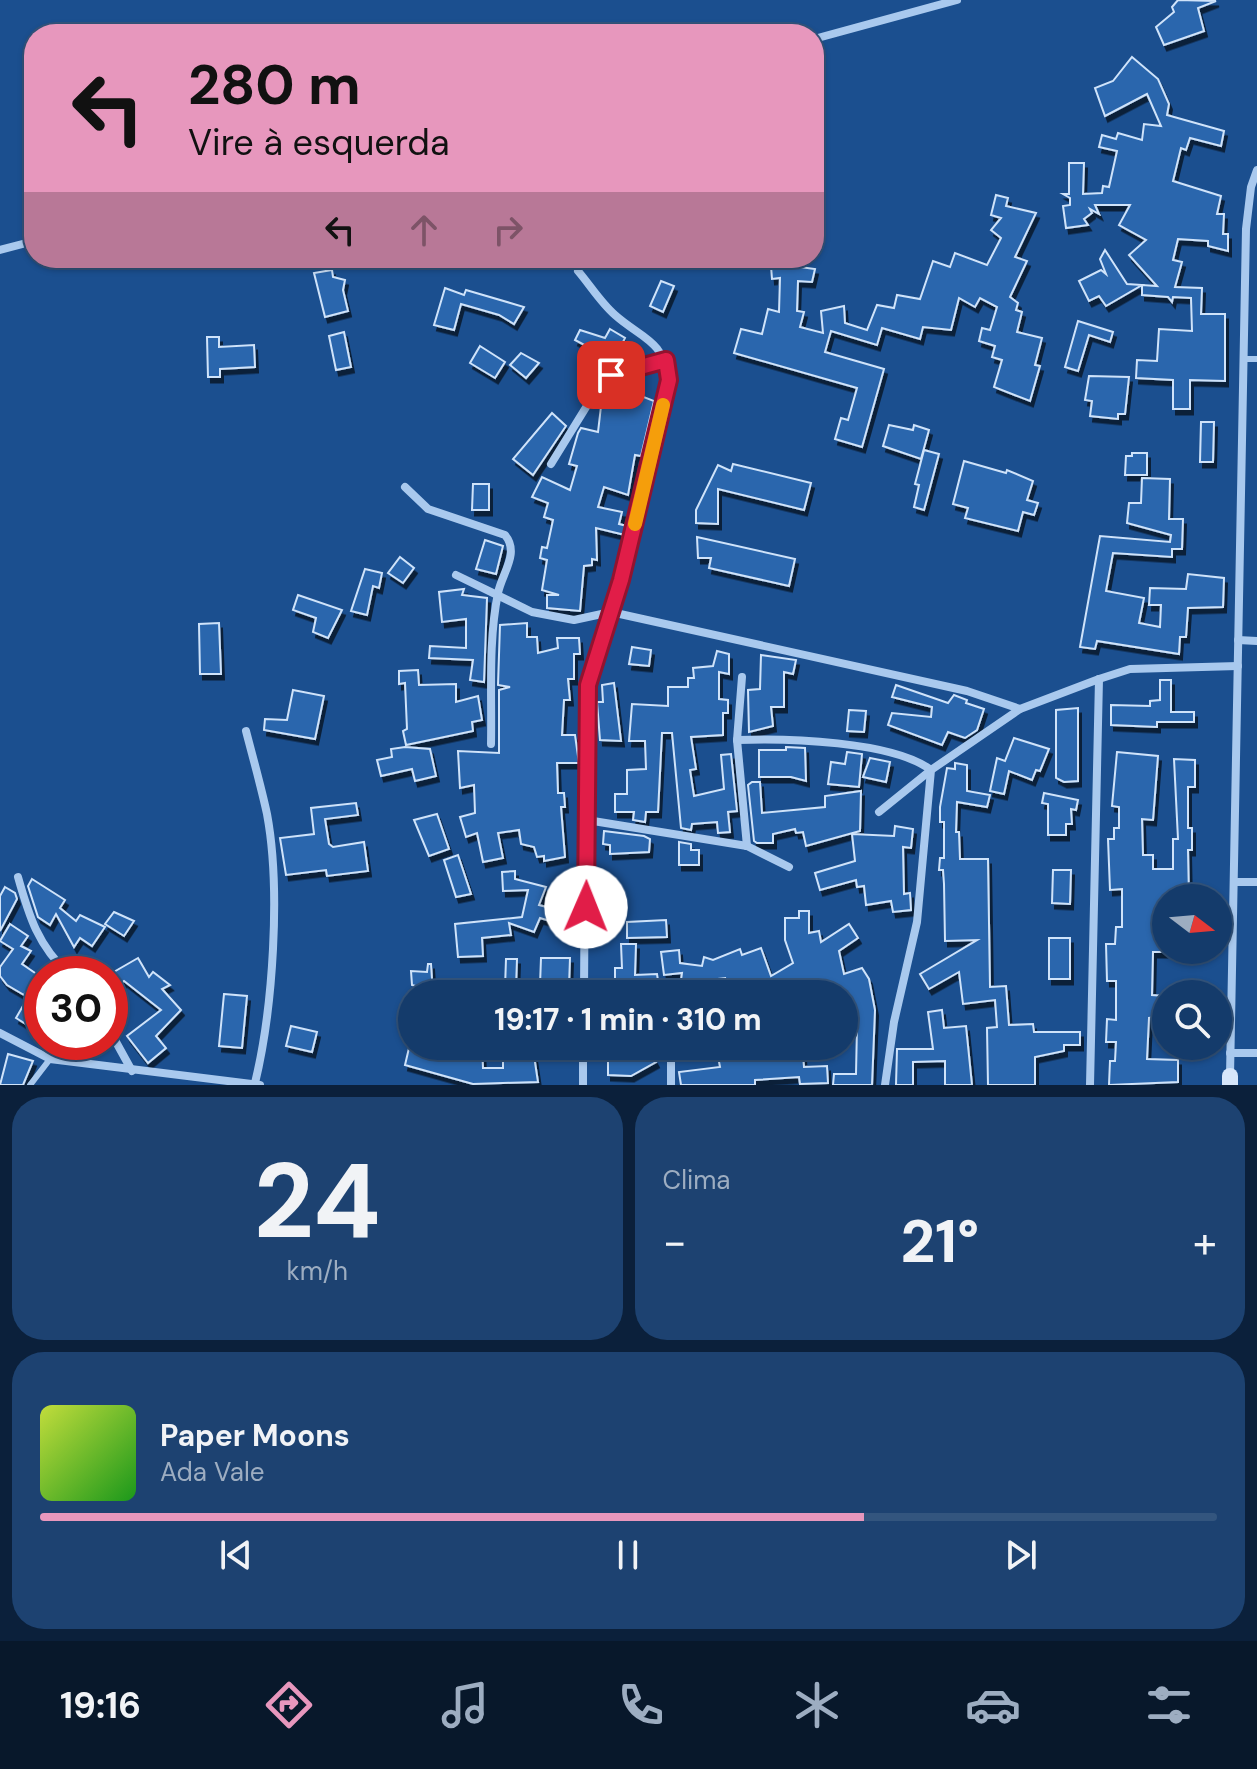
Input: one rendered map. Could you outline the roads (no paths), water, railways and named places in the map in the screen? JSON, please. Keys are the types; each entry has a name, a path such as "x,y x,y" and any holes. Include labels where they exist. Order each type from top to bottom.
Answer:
{"street":[{"path":"824,36 957,0"},
{"path":"1232,980 1247,209 1257,170"},
{"path":"0,250 24,244"},
{"path":"578,271 614,314 659,347 666,360 669,380 586,699 584,980"},
{"path":"551,464 601,383 611,375 666,360"},
{"path":"405,487 428,509 505,535 512,551 498,593 492,644 491,744"},
{"path":"456,575 532,612 574,620 611,612 967,691 1020,709"},
{"path":"1238,640 1257,641"},
{"path":"879,812 931,770 1020,709 1130,669 1238,666"},
{"path":"742,677 737,740 747,846"},
{"path":"1090,1085 1099,679"},
{"path":"57,1060 258,1084 271,953 272,867 267,816 246,731"},
{"path":"737,740 828,743 909,756 931,770"},
{"path":"885,1085 894,1022 917,922 931,770"},
{"path":"587,820 747,846 789,867"},
{"path":"18,877 31,924 49,956"},
{"path":"1234,882 1257,882"},
{"path":"0,1033 24,1045"},
{"path":"1232,1053 1257,1053"},
{"path":"126,1060 132,1071"},
{"path":"583,1060 583,1085"},
{"path":"671,1060 671,1085"},
{"path":"1230,1060 1230,1081"}],"lane":[{"path":"1244,359 1257,359"},
{"path":"30,1085 49,1060"}]}
